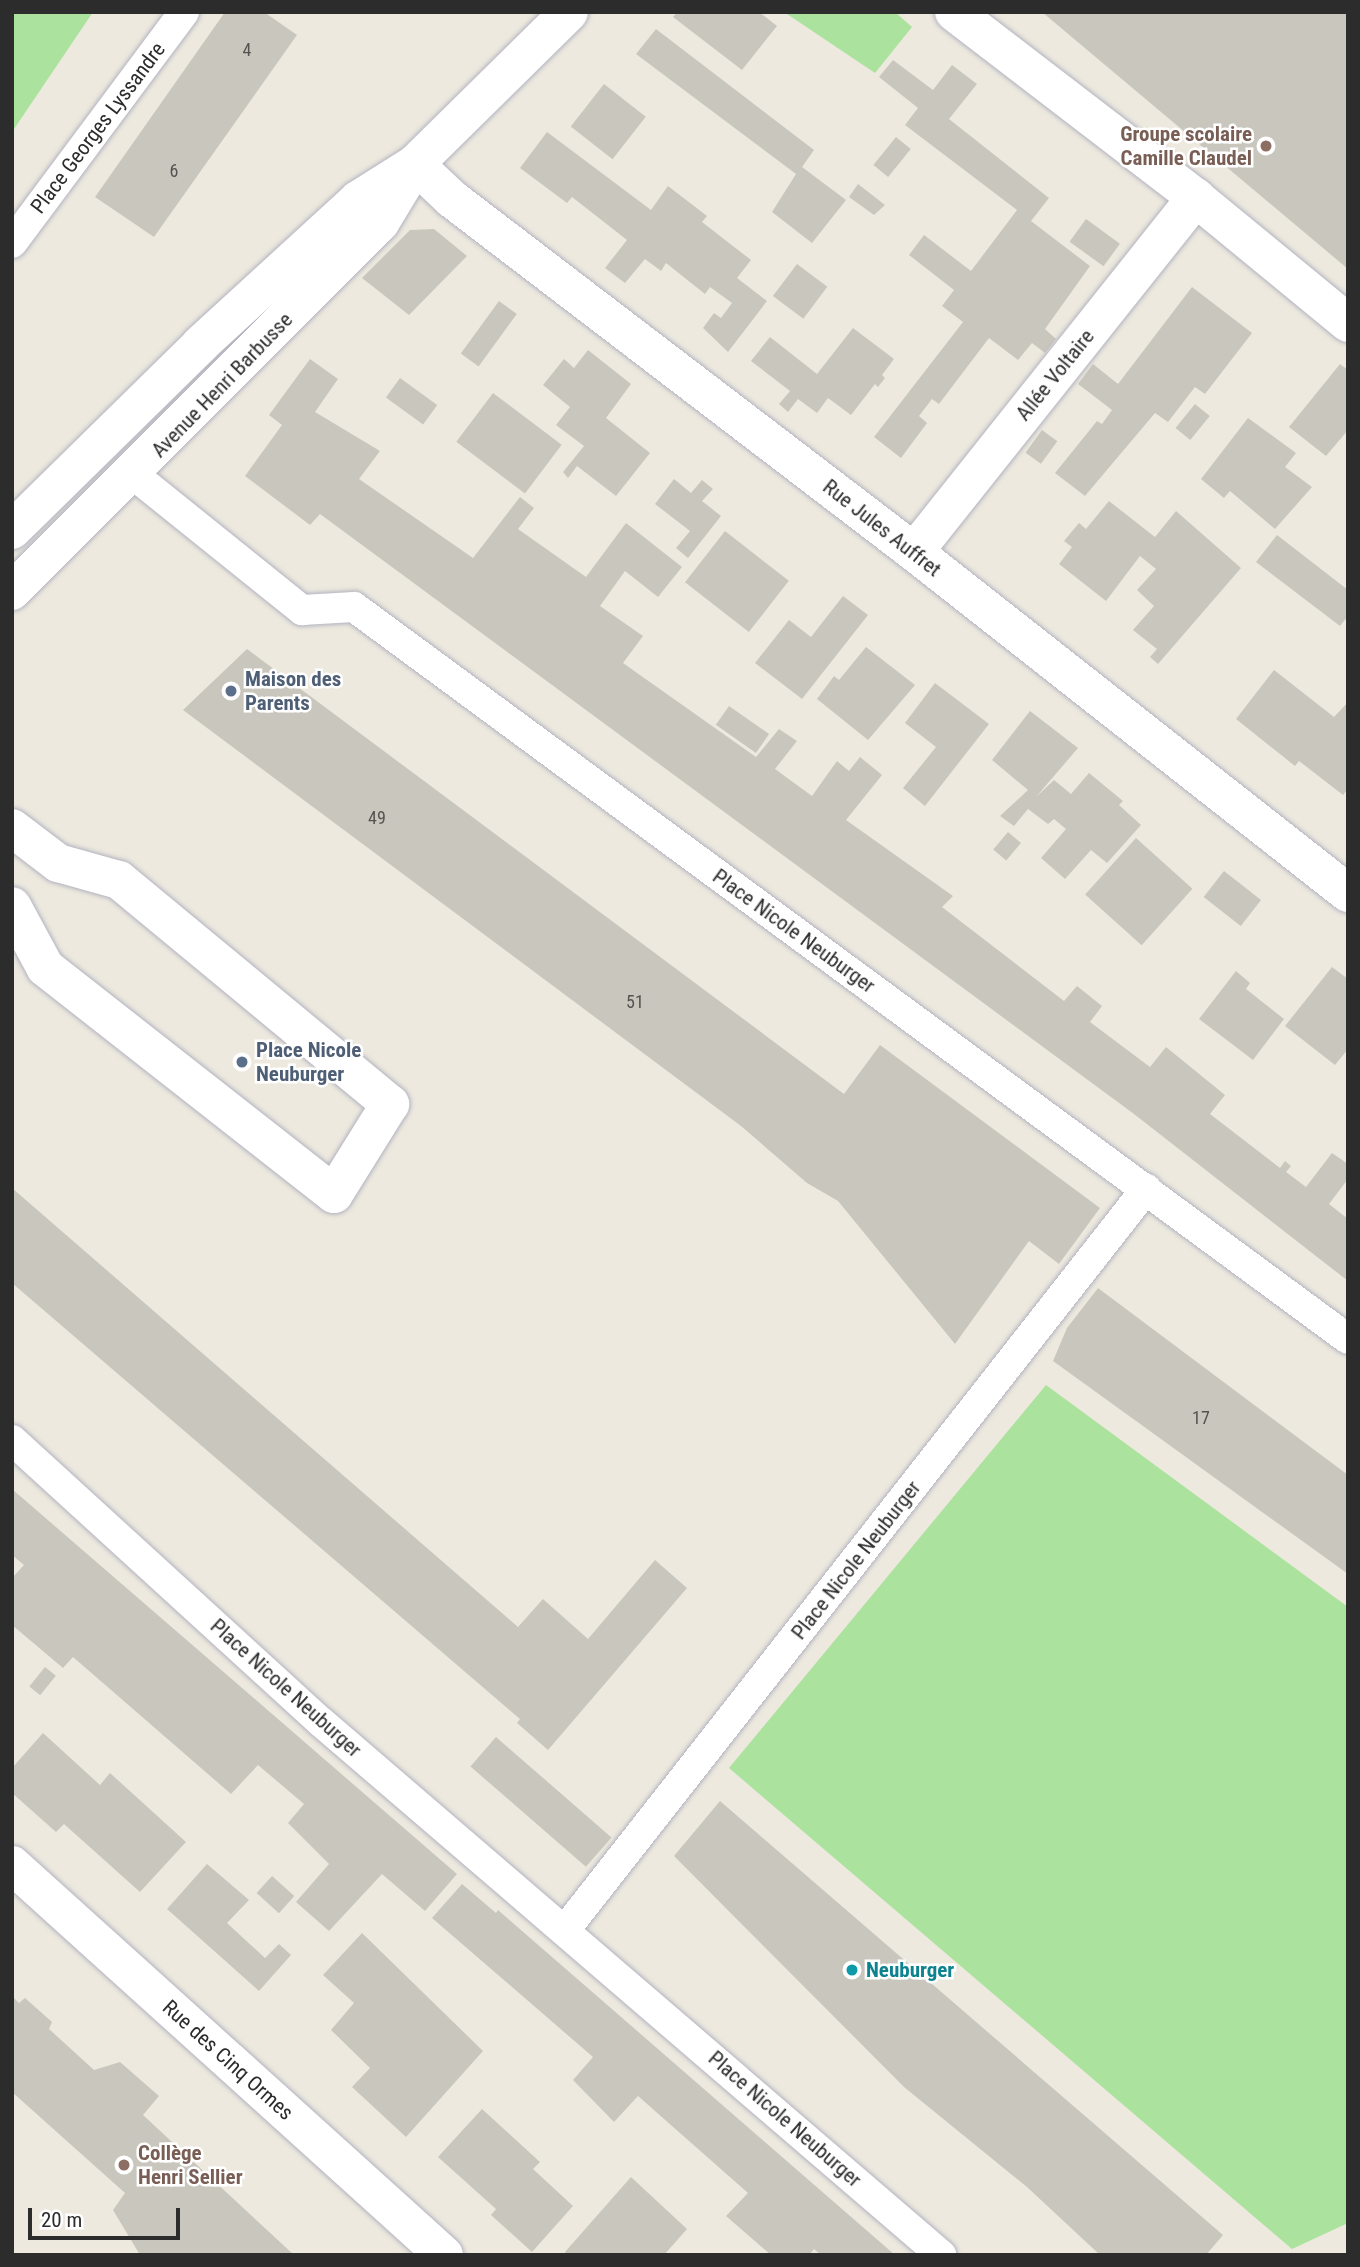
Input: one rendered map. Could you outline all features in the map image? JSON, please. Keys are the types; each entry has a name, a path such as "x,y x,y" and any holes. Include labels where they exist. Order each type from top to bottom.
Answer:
{"street":[{"name":"Avenue Henri Barbusse","path":"12,530 201,344 358,200 415,164 569,12"},
{"path":"954,12 1196,198 1348,323"},
{"name":"Avenue Henri Barbusse","path":"12,591 134,475 380,223 415,164"},
{"name":"Rue Jules Auffret","path":"415,164 452,199 914,552 1348,892"},
{"name":"Allée Voltaire","path":"914,552 1196,198"},
{"path":"12,828 58,863 119,880 390,1104 334,1194 45,967 12,906"},
{"name":"Rue des Cinq Ormes","path":"12,1865 444,2255"}],"lane":[{"name":"Place Georges Lyssandre","path":"12,243 184,12"},
{"name":"Place Nicole Neuburger","path":"134,475 302,610 354,607 1348,1339"},
{"name":"Place Nicole Neuburger","path":"565,1930 1146,1189"},
{"name":"Place Nicole Neuburger","path":"12,1440 321,1722 941,2255"}],"green space":[{"path":"12,12 93,12 12,132"},
{"path":"784,12 895,12 912,27 875,73"},
{"path":"1046,1385 1348,1607 1348,2223 1292,2249 729,1768"}],"building":[{"path":"225,12 264,12 297,35 154,237 95,197"},
{"path":"677,12 759,12 777,26 742,70 673,17"},
{"name":"Groupe scolaire Camille Claudel","path":"1042,12 1348,12 1348,269"},
{"path":"656,29 814,150 802,167 846,200 812,243 772,212 796,174 636,54"},
{"path":"893,60 933,90 952,65 977,84 949,119 1049,198 1031,221 1090,266 1045,329 1056,339 1045,353 1032,343 1018,360 989,338 939,404 932,399 919,416 927,423 901,458 874,437 963,322 942,306 954,290 909,255 924,235 971,271 1017,210 905,125 918,108 879,77"},
{"path":"604,84 646,117 613,159 571,127"},
{"path":"547,132 651,210 668,186 707,216 702,222 751,260 737,278 767,301 728,352 703,328 714,313 721,318 732,303 710,287 705,294 666,263 661,271 645,259 625,283 605,268 627,240 572,197 567,203 520,168"},
{"path":"896,137 911,149 888,177 873,165"},
{"path":"858,184 885,205 874,215 849,197"},
{"path":"1086,219 1120,244 1104,266 1070,242"},
{"path":"434,229 467,256 409,315 362,278 410,230"},
{"path":"797,264 827,287 803,319 773,296"},
{"path":"1192,287 1252,333 1205,394 1195,387 1168,422 1155,413 1085,496 1055,473 1097,421 1102,424 1112,410 1078,384 1093,364 1118,384"},
{"path":"499,301 517,314 479,367 461,354"},
{"path":"853,328 894,359 882,375 885,378 878,387 875,384 851,415 828,398 817,413 798,399 788,412 779,404 790,391 751,361 770,337 817,374"},
{"path":"588,350 631,384 606,418 650,453 616,496 577,466 568,478 563,472 584,446 556,425 570,407 543,385 564,359 574,368"},
{"path":"310,359 338,379 315,412 380,451 359,479 473,558 520,497 534,508 518,529 586,577 626,523 682,567 658,597 625,571 600,606 643,636 623,663 756,757 779,729 797,741 775,769 812,796 837,761 849,771 860,757 882,775 846,820 953,896 942,907 1064,1001 1077,986 1102,1006 1090,1022 1150,1067 1166,1047 1225,1095 1210,1114 1280,1168 1285,1161 1291,1166 1286,1172 1306,1187 1332,1153 1348,1164 1348,1179 1329,1204 1348,1219 1348,1281 1134,1114 320,514 310,525 245,476 282,425 269,415"},
{"path":"1340,364 1348,370 1348,430 1326,456 1289,427"},
{"path":"400,378 437,405 423,424 386,397"},
{"path":"493,393 562,445 525,493 456,442"},
{"path":"1195,404 1210,416 1190,440 1175,428"},
{"path":"1248,418 1296,453 1285,467 1312,487 1275,529 1230,491 1224,498 1201,479"},
{"path":"1042,430 1057,441 1041,464 1026,453"},
{"path":"674,479 691,493 702,480 713,489 702,501 721,516 688,558 676,548 690,531 655,504"},
{"path":"1109,501 1155,537 1176,511 1241,568 1158,664 1150,657 1157,649 1133,630 1154,606 1137,590 1156,569 1140,556 1106,601 1059,564 1072,547 1064,541 1079,523 1086,529"},
{"path":"725,531 789,581 749,632 685,582"},
{"path":"1277,535 1348,590 1348,616 1340,626 1256,562"},
{"path":"843,596 868,615 802,699 755,663 789,620 811,637"},
{"path":"866,647 915,685 868,740 817,699 834,676 839,680"},
{"path":"247,649 844,1094 880,1045 1100,1208 1059,1264 1029,1241 955,1344 838,1201 807,1183 741,1126 183,710"},
{"path":"1274,670 1334,717 1348,702 1348,789 1343,795 1299,761 1295,766 1236,719"},
{"path":"935,683 989,724 925,806 903,788 936,747 905,723"},
{"path":"729,706 769,734 756,753 716,725"},
{"path":"1030,711 1078,748 1036,797 1054,780 1071,794 1089,773 1123,801 1119,805 1141,825 1107,863 1091,850 1065,879 1041,858 1066,829 1054,819 1048,824 1028,809 1014,826 1000,816 1028,790 992,760"},
{"path":"1008,832 1021,843 1006,861 993,850"},
{"path":"1136,838 1192,889 1142,945 1085,894"},
{"path":"1224,871 1261,900 1241,926 1204,897"},
{"path":"1332,967 1348,979 1348,1049 1335,1065 1285,1026"},
{"path":"1236,971 1250,983 1246,989 1284,1019 1253,1060 1199,1019"},
{"path":"12,1188 518,1627 543,1599 588,1639 655,1560 687,1588 548,1750 517,1723 520,1719 12,1283"},
{"path":"1098,1288 1348,1475 1348,1574 1053,1361 1067,1328"},
{"path":"12,1489 457,1874 425,1911 382,1874 329,1931 296,1902 329,1864 288,1823 304,1804 258,1765 231,1794 73,1657 63,1668 12,1625 12,1578 24,1565 12,1555"},
{"path":"45,1667 56,1676 40,1695 29,1686"},
{"path":"43,1733 100,1785 110,1773 186,1842 140,1892 64,1824 56,1832 12,1793 12,1768"},
{"path":"496,1737 611,1837 586,1867 470,1766"},
{"name":"Neuburger","path":"720,1801 1223,2235 1206,2255 1100,2255 1027,2187 904,2087 674,1856"},
{"path":"207,1864 249,1900 227,1923 265,1958 279,1944 291,1955 259,1991 167,1909"},
{"path":"272,1876 294,1896 279,1913 257,1893"},
{"path":"462,1884 496,1913 498,1910 895,2255 821,2255 814,2249 809,2255 771,2255 726,2216 748,2193 638,2096 614,2122 573,2080 593,2057 432,1918"},
{"path":"362,1933 483,2051 406,2137 352,2087 370,2068 331,2030 354,2003 323,1975"},
{"path":"12,1996 19,2003 25,1998 52,2022 49,2029 94,2070 120,2062 159,2096 143,2115 294,2255 140,2255 113,2210 125,2193 12,2092"},
{"path":"482,2109 540,2162 533,2169 573,2206 532,2252 491,2215 496,2209 438,2157"},
{"path":"631,2177 687,2229 664,2255 567,2255 565,2252"}],"place":[{"name":"Groupe scolaire Camille Claudel","path":"1266,146"},
{"name":"Maison des Parents","path":"231,691"},
{"name":"Place Nicole Neuburger","path":"242,1062"},
{"name":"Neuburger","path":"852,1970"},
{"name":"Collège Henri Sellier","path":"124,2165"}]}
